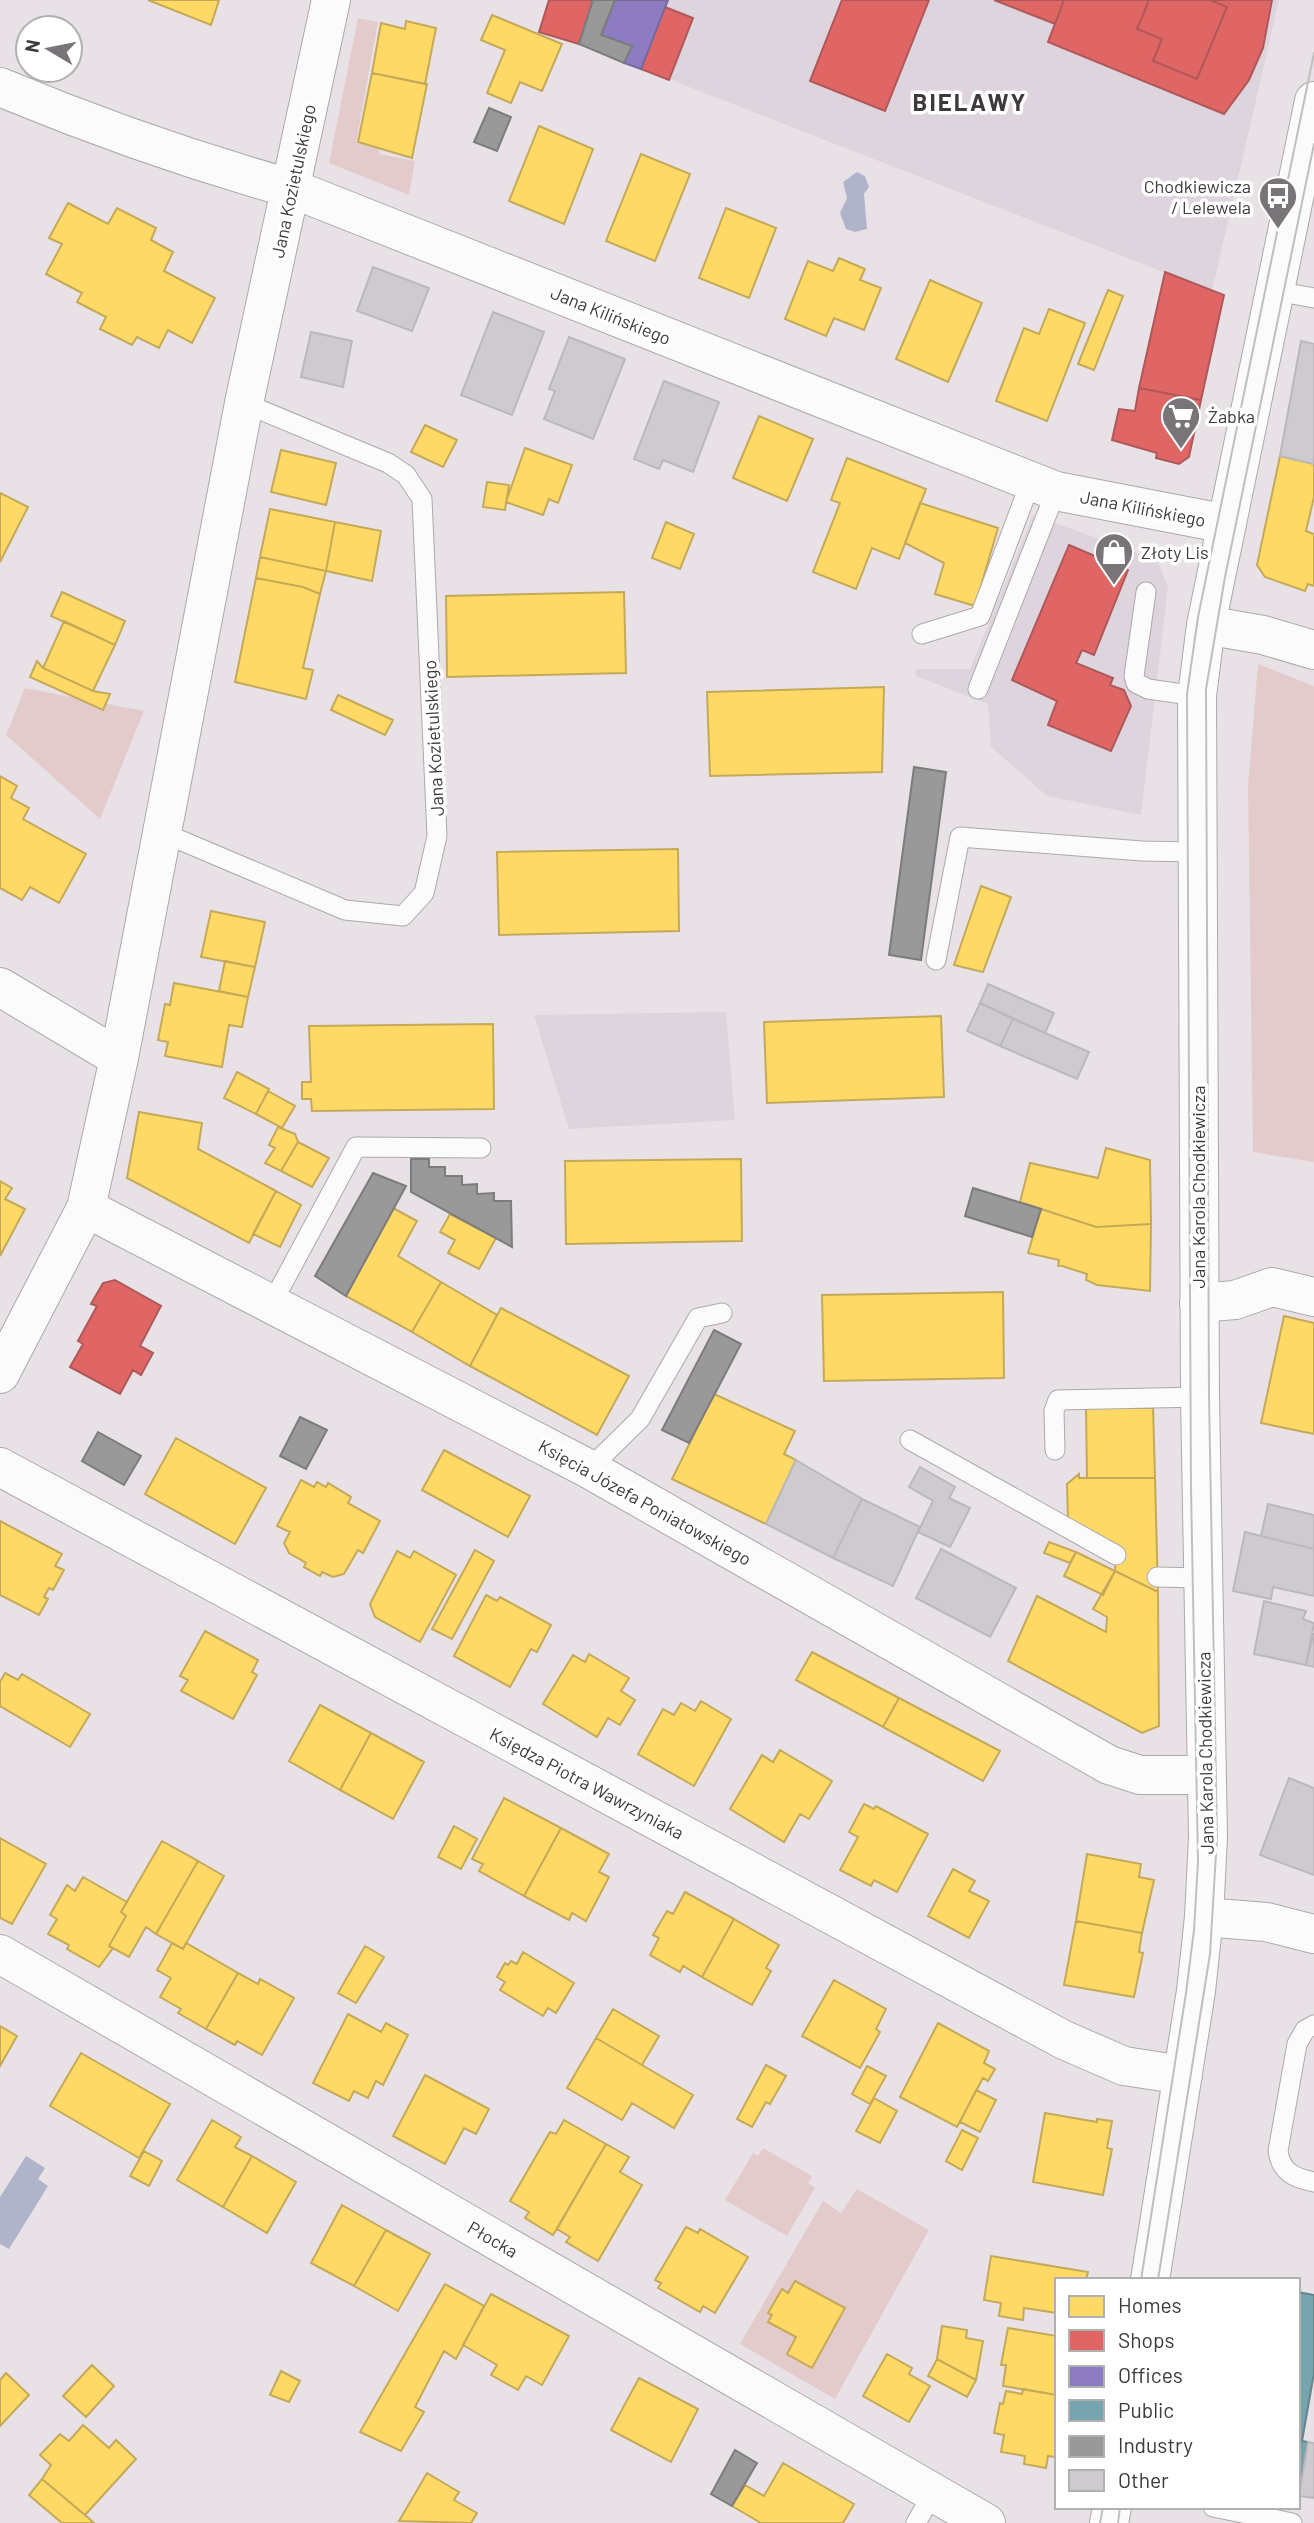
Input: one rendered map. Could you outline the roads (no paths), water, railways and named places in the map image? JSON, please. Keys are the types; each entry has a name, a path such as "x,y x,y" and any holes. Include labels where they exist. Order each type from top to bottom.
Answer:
{"street":[{"name":"Jana Kozietulskiego","path":"0,1374 86,1209 119,1058 244,402 293,189 331,0"},
{"name":"Jana Kilińskiego","path":"0,88 88,124 212,166 293,189 1043,486 1227,524"},
{"name":"Jana Karola Chodkiewicza","path":"1150,2278 1183,2075 1204,1916 1206,1775 1199,1303 1197,696 1206,625 1314,101"},
{"path":"1206,625 1263,635 1314,650"},
{"path":"0,988 119,1058"},
{"name":"Księcia Józefa Poniatowskiego","path":"86,1209 589,1469 1109,1765 1140,1775 1206,1775"},
{"path":"1199,1303 1235,1300 1272,1287 1314,1297"},
{"name":"Księdza Piotra Wawrzyniaka","path":"0,1467 1064,2040 1124,2066 1183,2075"},
{"path":"1204,1916 1266,1922 1314,1934"},
{"name":"Płocka","path":"0,1954 925,2508 986,2523"}],"lane":[{"path":"1275,291 1314,298"},
{"name":"Jana Kozietulskiego","path":"161,832 345,910 403,916 424,893 438,836 422,499 406,475 387,463 244,402"},
{"path":"922,634 980,615 1043,486"},
{"path":"978,689 1043,486"},
{"path":"1146,592 1134,676 1136,683 1148,690 1197,696"},
{"path":"936,960 960,837 1142,851 1196,852"},
{"path":"271,1305 356,1147 481,1148"},
{"path":"589,1469 640,1419 698,1318 722,1313"},
{"path":"1055,1450 1054,1411 1058,1400 1200,1397"},
{"path":"910,1440 1116,1555"},
{"path":"1157,1577 1202,1578"},
{"path":"1314,2025 1304,2029 1297,2043 1278,2151 1280,2163 1288,2174 1314,2182"},
{"path":"1223,2509 1292,2523"}],"water":[{"path":"857,172 865,176 869,187 864,194 867,229 855,232 846,229 840,213 847,198 843,182"},
{"path":"26,2156 45,2168 38,2179 48,2186 9,2249 0,2244 0,2197"}],"tram line":[{"path":"1141,2278 1186,1993 1194,1930 1198,1862 1191,1488 1187,694 1198,617 1314,53"},
{"path":"1158,2278 1210,1954 1217,1837 1209,1397 1206,689 1225,577 1314,144"},
{"path":"1100,2523 1103,2509"},
{"path":"1118,2523 1120,2509"}],"place":[{"name":"Chodkiewicza / Lelewela","path":"1278,230"},
{"name":"Żabka","path":"1181,450"},
{"name":"Złoty Lis","path":"1114,586"}],"district":[{"name":"BIELAWY","path":"970,101"}]}
